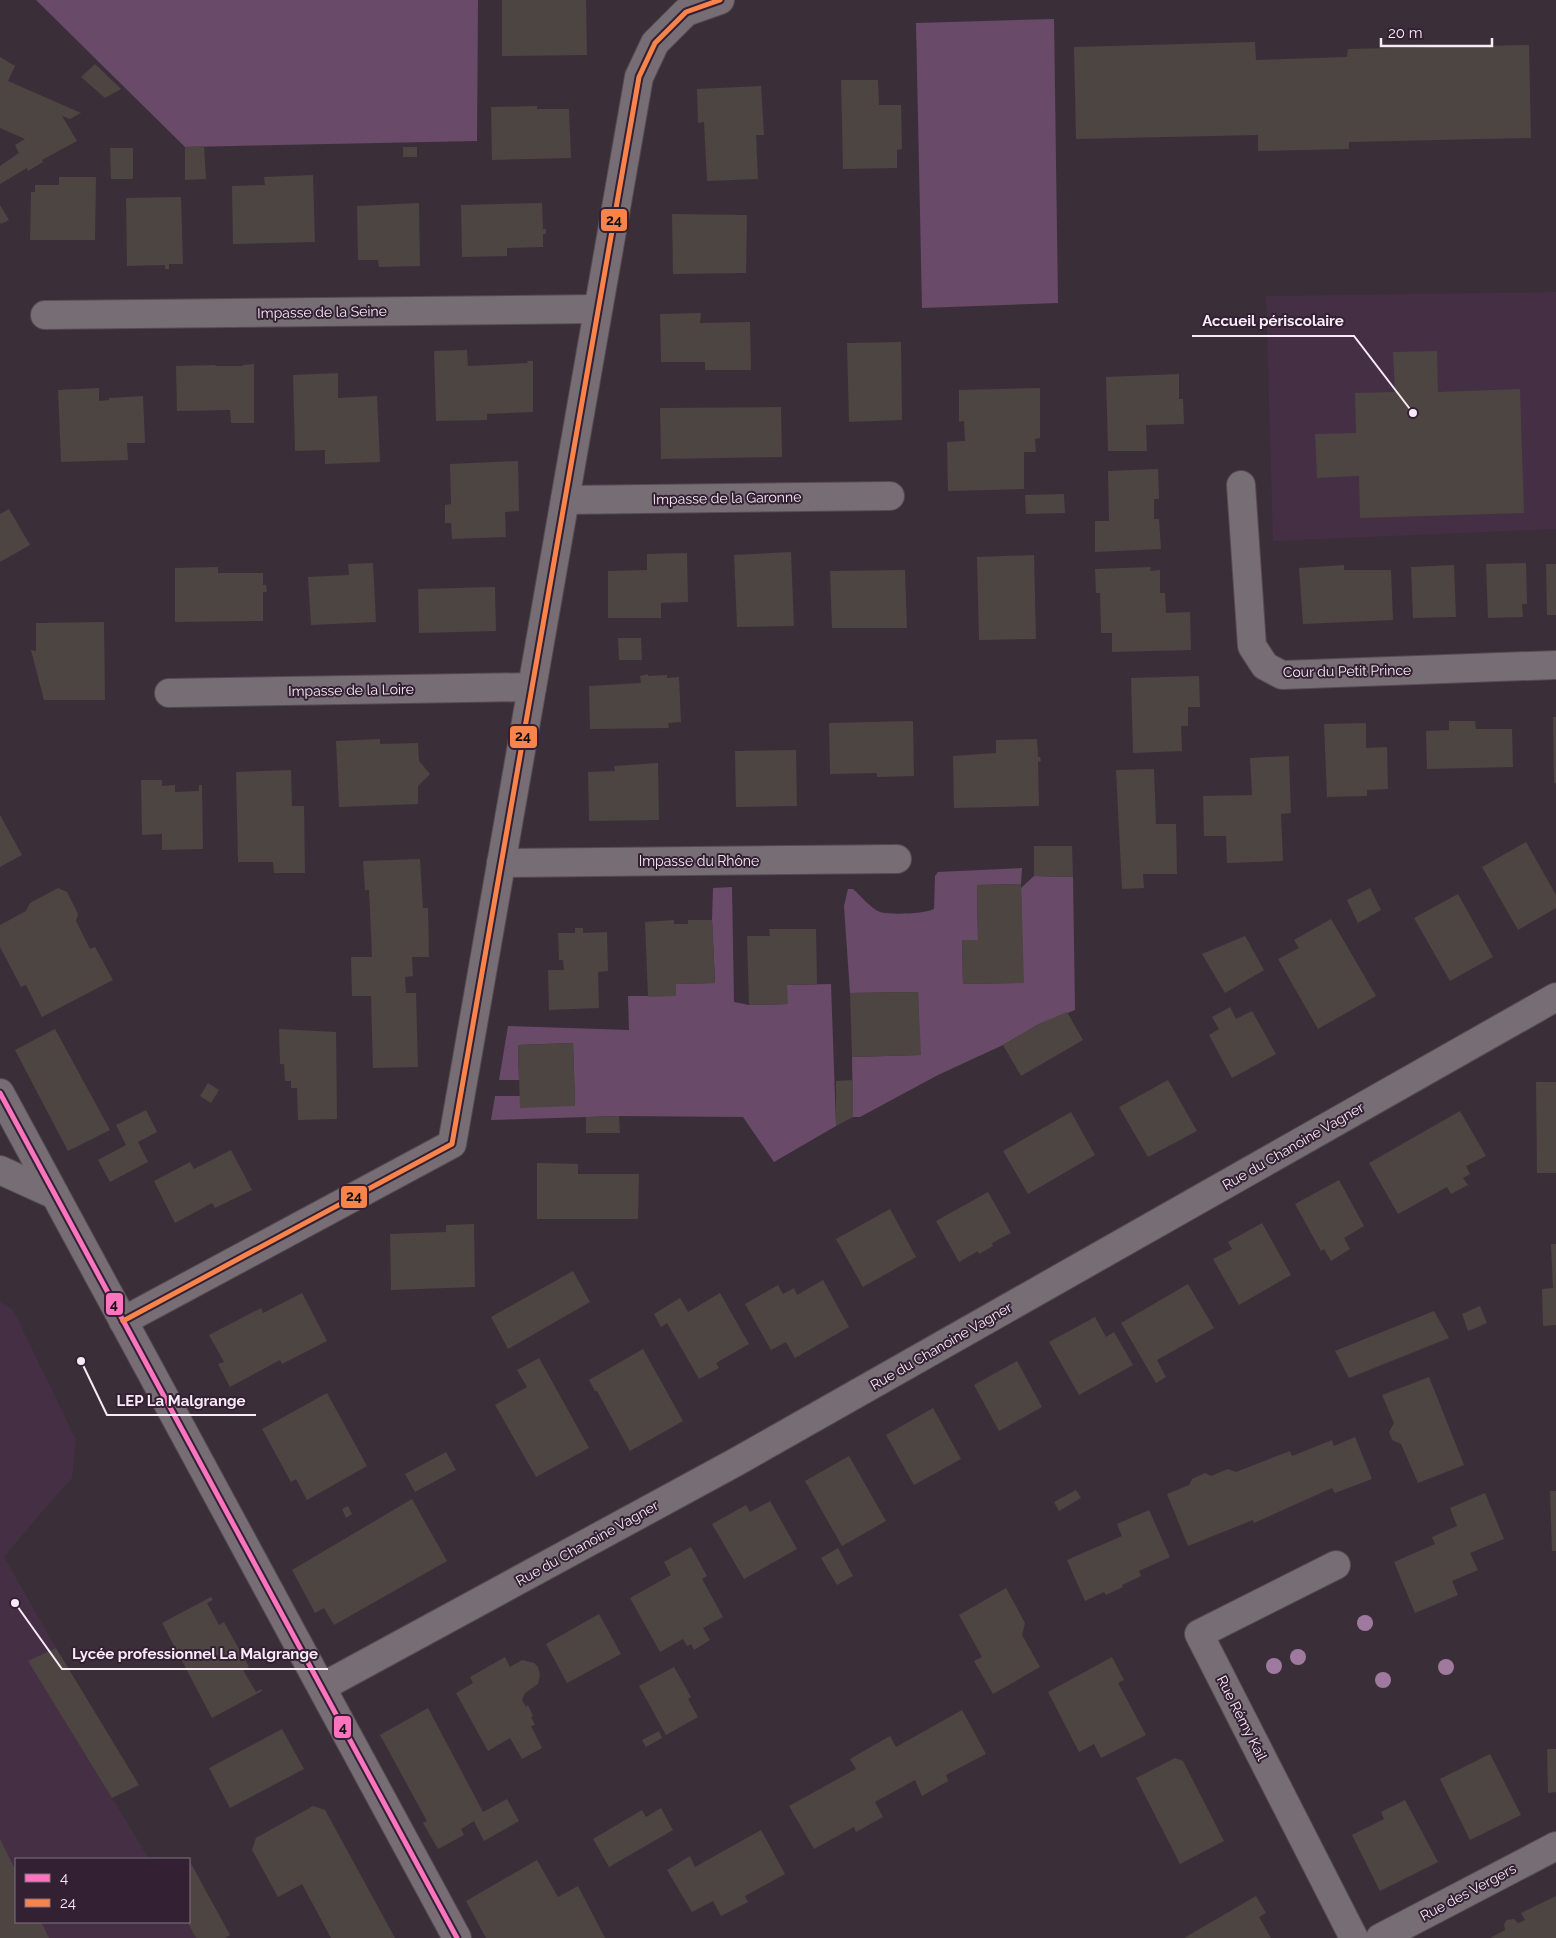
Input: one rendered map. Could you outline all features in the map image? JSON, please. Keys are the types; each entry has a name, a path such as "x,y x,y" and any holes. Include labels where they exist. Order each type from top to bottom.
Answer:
{"street":[{"path":"122,1321 452,1144 639,77 655,43 686,12 720,0"},
{"name":"Impasse de la Seine","path":"45,315 598,309"},
{"name":"Cour du Petit Prince","path":"1242,485 1252,646 1265,666 1282,675 1556,665"},
{"name":"Impasse de la Garonne","path":"565,500 890,496"},
{"name":"Impasse de la Loire","path":"169,693 532,687"},
{"name":"Impasse du Rhône","path":"501,863 897,859"},
{"name":"Rue du Chanoine Vagner","path":"322,1687 736,1462 1556,996"},
{"path":"0,1093 457,1938"},
{"path":"0,1170 55,1195"},
{"name":"Rue Rémy Kail","path":"1336,1565 1200,1634 1354,1938"},
{"name":"Rue des Vergers","path":"1380,1938 1556,1846"}],"shaded area":[{"path":"36,0 478,0 477,141 185,147"},
{"path":"1054,19 1058,303 922,308 916,23"},
{"path":"1556,292 1556,529 1273,541 1266,296"},
{"path":"1022,868 1021,884 977,885 978,940 962,941 963,984 1023,983 1021,888 1034,876 1073,877 1075,1010 1039,1024 1003,1045 938,1075 860,1117 853,1117 852,1057 920,1055 918,992 850,993 844,906 848,889 853,889 869,905 880,912 891,914 916,913 934,909 935,876 938,872"},
{"path":"732,887 734,1002 749,1005 787,1004 787,985 831,984 836,1126 774,1162 743,1117 619,1116 491,1120 495,1096 520,1096 575,1105 573,1043 518,1045 519,1080 499,1080 508,1026 629,1030 628,996 676,996 676,984 715,983 712,920 713,888"},
{"path":"0,1302 13,1310 76,1440 72,1478 4,1557 56,1648 29,1661 148,1858 15,1858 15,1923 187,1923 196,1938 0,1938"}],"building":[{"path":"502,0 586,0 587,55 502,56"},
{"path":"1255,42 1256,60 1347,57 1348,49 1529,45 1531,138 1349,142 1349,149 1258,151 1258,135 1076,139 1074,47"},
{"path":"0,57 15,66 8,81 81,113 70,119 62,116 77,141 42,160 43,162 28,171 27,168 0,184 0,166 19,153 15,145 25,139 0,128"},
{"path":"95,64 121,89 105,98 81,77"},
{"path":"841,80 878,80 879,105 901,105 902,149 897,150 897,168 843,169"},
{"path":"761,86 764,135 756,135 758,179 707,181 704,122 698,123 697,89"},
{"path":"537,106 537,109 569,109 571,158 492,160 491,107"},
{"path":"204,146 206,179 185,180 185,147"},
{"path":"403,147 417,147 417,157 403,157"},
{"path":"110,148 133,148 133,179 111,179"},
{"path":"313,175 315,242 233,244 232,186 265,185 264,177"},
{"path":"59,177 96,177 95,240 30,240 31,192 35,192 35,185 59,185"},
{"path":"181,197 183,264 169,264 169,269 165,269 165,265 127,266 126,198"},
{"path":"419,203 420,266 379,267 378,260 358,260 357,206"},
{"path":"542,203 543,229 546,229 546,234 543,234 543,247 507,248 507,256 462,257 461,205"},
{"path":"0,205 9,220 1,224 0,222"},
{"path":"672,214 747,215 746,273 673,274"},
{"path":"701,313 700,323 750,322 751,370 705,370 705,362 661,362 660,314"},
{"path":"901,342 902,420 849,422 847,343"},
{"path":"467,350 468,366 528,363 527,361 533,361 533,412 487,414 487,420 436,421 434,351"},
{"path":"1437,351 1438,392 1520,389 1524,513 1360,518 1359,476 1317,478 1315,434 1356,433 1355,393 1395,392 1393,352"},
{"path":"254,364 254,423 231,423 230,410 177,411 176,366 243,366"},
{"path":"338,373 338,398 377,396 380,462 325,464 325,450 295,451 293,375"},
{"path":"1179,374 1179,399 1183,399 1184,424 1146,425 1147,451 1108,451 1106,377"},
{"path":"99,388 99,401 109,400 109,398 143,396 145,443 127,443 128,460 61,462 58,390"},
{"path":"1040,388 1040,438 1035,439 1036,452 1024,452 1024,489 948,491 947,442 965,441 964,421 959,422 959,390"},
{"path":"781,407 782,457 661,459 660,408"},
{"path":"518,461 519,511 505,512 506,537 452,539 451,523 445,523 445,505 451,504 450,464"},
{"path":"1158,469 1159,499 1154,499 1154,519 1159,519 1161,549 1095,552 1095,521 1109,521 1108,471"},
{"path":"1064,494 1065,513 1026,514 1025,495"},
{"path":"9,509 30,545 0,562 0,514"},
{"path":"791,552 794,626 737,627 734,555"},
{"path":"687,553 688,602 661,603 661,618 608,618 608,571 647,570 647,554"},
{"path":"1034,555 1036,639 979,640 977,557"},
{"path":"373,563 376,622 311,625 308,577 349,575 348,564"},
{"path":"1526,563 1527,604 1522,604 1523,617 1488,618 1486,564"},
{"path":"1546,564 1556,564 1556,615 1547,615"},
{"path":"1344,565 1344,570 1391,570 1393,620 1303,624 1299,568"},
{"path":"1454,565 1456,617 1413,618 1411,567"},
{"path":"218,567 218,573 263,573 263,585 266,585 267,592 263,592 263,621 175,622 175,568"},
{"path":"1151,567 1150,571 1160,570 1160,593 1165,593 1166,613 1190,612 1191,650 1112,652 1112,633 1101,633 1100,593 1096,593 1095,569"},
{"path":"905,570 907,628 832,628 830,571"},
{"path":"495,587 496,631 419,633 418,589"},
{"path":"104,622 105,700 44,700 31,650 36,651 36,623"},
{"path":"618,638 641,638 642,660 619,660"},
{"path":"648,674 648,676 667,675 667,678 679,677 681,722 668,723 669,728 590,729 589,686 641,683 640,676"},
{"path":"1199,676 1200,707 1188,707 1188,726 1181,726 1182,751 1133,753 1131,678"},
{"path":"1553,717 1556,717 1556,783 1554,783"},
{"path":"913,721 914,776 877,777 877,773 830,774 829,723"},
{"path":"1449,721 1475,721 1476,729 1512,729 1513,767 1427,769 1426,731 1449,730"},
{"path":"1366,723 1366,748 1387,747 1388,789 1367,790 1367,796 1327,797 1324,724"},
{"path":"380,739 380,744 418,743 419,761 430,774 418,786 418,804 339,807 336,741"},
{"path":"1037,739 1038,757 1040,757 1041,761 1038,762 1039,806 954,808 953,756 996,753 996,740"},
{"path":"796,750 797,806 736,807 735,751"},
{"path":"1289,756 1291,813 1281,814 1283,861 1227,863 1226,836 1204,836 1203,796 1252,795 1250,758"},
{"path":"658,763 659,820 589,821 588,772 615,771 614,766"},
{"path":"1154,769 1156,824 1176,824 1177,874 1143,874 1144,888 1122,889 1116,770"},
{"path":"291,770 292,806 304,806 305,873 274,873 273,862 238,862 236,772"},
{"path":"141,780 162,780 162,786 175,785 175,792 199,791 199,785 202,785 203,849 162,850 162,834 142,835"},
{"path":"0,815 22,855 0,867"},
{"path":"1526,842 1556,895 1556,908 1518,930 1482,867"},
{"path":"1034,846 1072,846 1073,877 1034,876"},
{"path":"420,859 423,908 428,908 429,957 412,957 413,976 405,977 406,993 416,993 418,1067 373,1068 371,996 352,996 351,957 372,957 369,890 365,890 363,861"},
{"path":"1021,884 1024,983 963,984 962,940 978,940 977,885"},
{"path":"58,888 67,892 78,914 76,921 90,949 95,947 113,980 42,1017 26,985 21,987 0,947 0,925 26,911 30,903"},
{"path":"1370,888 1381,910 1358,923 1347,900"},
{"path":"1458,894 1493,957 1450,981 1414,918"},
{"path":"1331,919 1376,996 1318,1029 1278,959 1299,948 1294,940"},
{"path":"674,920 674,924 688,924 688,920 712,920 715,983 676,984 676,996 648,997 645,922"},
{"path":"575,928 583,928 583,933 607,932 608,971 598,972 599,1008 549,1010 548,970 564,970 563,960 559,960 558,933 575,933"},
{"path":"769,929 816,929 817,984 787,985 788,1004 749,1005 747,936 770,936"},
{"path":"1245,936 1264,970 1225,993 1202,954"},
{"path":"918,992 921,1055 852,1057 850,993"},
{"path":"1230,1007 1236,1019 1252,1011 1276,1054 1232,1078 1209,1035 1219,1029 1212,1017"},
{"path":"1067,1012 1083,1040 1021,1076 1003,1045 1039,1024"},
{"path":"55,1029 110,1130 68,1151 15,1050"},
{"path":"279,1029 336,1032 337,1119 298,1120 297,1088 291,1088 291,1081 285,1081 284,1064 280,1064"},
{"path":"573,1043 575,1106 520,1108 518,1045"},
{"path":"853,1080 853,1117 836,1126 836,1081"},
{"path":"1168,1080 1197,1131 1148,1157 1119,1107"},
{"path":"1536,1082 1556,1082 1556,1173 1537,1173"},
{"path":"208,1083 219,1090 211,1103 200,1096"},
{"path":"146,1110 157,1132 138,1142 148,1162 110,1182 98,1160 126,1145 116,1125"},
{"path":"1460,1111 1486,1156 1466,1166 1470,1174 1463,1178 1468,1185 1451,1194 1447,1187 1398,1214 1369,1163"},
{"path":"1071,1112 1095,1155 1028,1194 1003,1151"},
{"path":"619,1116 620,1133 586,1133 586,1117"},
{"path":"231,1150 252,1190 215,1208 212,1203 175,1223 154,1181 190,1162 194,1169"},
{"path":"537,1163 578,1164 578,1174 639,1174 638,1219 537,1219"},
{"path":"1339,1180 1364,1226 1344,1238 1350,1249 1331,1261 1324,1249 1321,1251 1295,1204"},
{"path":"988,1192 1011,1233 992,1243 993,1246 979,1254 978,1251 959,1262 936,1221"},
{"path":"890,1209 916,1257 863,1287 836,1239"},
{"path":"1262,1223 1291,1275 1239,1305 1213,1259 1232,1249 1228,1242"},
{"path":"474,1224 475,1287 391,1290 390,1234 446,1232 446,1225"},
{"path":"1551,1244 1556,1244 1556,1325 1543,1326 1542,1289 1553,1288"},
{"path":"573,1271 590,1302 508,1349 491,1317"},
{"path":"823,1280 849,1327 795,1358 786,1342 771,1350 745,1304 778,1285 783,1294 794,1288 797,1295"},
{"path":"1188,1284 1214,1328 1157,1360 1166,1377 1156,1383 1121,1323"},
{"path":"302,1293 327,1341 282,1364 280,1360 230,1387 218,1364 224,1362 209,1335 261,1308 263,1313"},
{"path":"720,1293 749,1344 716,1363 719,1368 699,1379 667,1323 661,1327 654,1314 680,1298 688,1312"},
{"path":"1480,1306 1487,1323 1468,1331 1462,1314"},
{"path":"1434,1311 1449,1338 1349,1378 1335,1351"},
{"path":"1095,1317 1106,1337 1114,1332 1133,1365 1079,1395 1049,1342"},
{"path":"643,1349 683,1421 630,1451 589,1380"},
{"path":"539,1358 589,1448 536,1477 495,1405 527,1387 517,1370"},
{"path":"1017,1361 1042,1407 999,1431 974,1385"},
{"path":"1429,1377 1464,1465 1418,1483 1401,1444 1392,1440 1389,1432 1394,1423 1382,1395"},
{"path":"327,1393 367,1466 307,1500 296,1479 291,1482 262,1429"},
{"path":"933,1408 961,1459 914,1485 886,1435"},
{"path":"1355,1437 1372,1479 1335,1493 1332,1488 1254,1523 1253,1520 1188,1546 1167,1494 1189,1485 1192,1479 1205,1473 1211,1476 1228,1469 1236,1472 1290,1451 1292,1456 1332,1440 1334,1446"},
{"path":"446,1452 456,1470 415,1492 405,1474"},
{"path":"849,1456 886,1521 842,1546 805,1481"},
{"path":"1076,1490 1081,1498 1059,1511 1054,1502"},
{"path":"1550,1491 1556,1491 1556,1551 1552,1551"},
{"path":"1485,1493 1504,1539 1470,1553 1478,1570 1452,1581 1458,1595 1415,1613 1394,1562 1435,1544 1432,1537 1457,1526 1450,1508"},
{"path":"412,1499 447,1561 334,1625 324,1608 315,1613 292,1570"},
{"path":"770,1501 797,1549 744,1579 712,1524 746,1505 750,1512"},
{"path":"348,1506 352,1514 346,1518 342,1509"},
{"path":"1149,1510 1170,1557 1139,1571 1141,1576 1122,1585 1123,1587 1106,1595 1104,1592 1085,1601 1067,1560 1122,1536 1117,1524"},
{"path":"691,1547 707,1576 702,1579 723,1617 703,1628 710,1640 694,1650 691,1644 687,1646 683,1639 660,1652 630,1598 671,1575 664,1562"},
{"path":"838,1548 853,1576 837,1585 821,1558"},
{"path":"1006,1588 1025,1623 1022,1635 1040,1667 993,1694 974,1661 982,1657 959,1615"},
{"path":"211,1597 213,1600 207,1603 219,1625 224,1622 249,1667 243,1670 256,1692 261,1689 262,1691 212,1718 162,1623"},
{"path":"599,1614 621,1654 567,1683 546,1644"},
{"path":"56,1648 139,1785 112,1798 28,1661"},
{"path":"505,1657 510,1667 522,1660 534,1663 538,1667 540,1675 538,1684 525,1693 522,1700 526,1707 528,1705 533,1716 531,1717 535,1725 531,1726 542,1748 522,1759 510,1738 488,1751 456,1693 473,1683 470,1677"},
{"path":"1112,1657 1124,1680 1118,1683 1146,1735 1101,1758 1094,1744 1079,1752 1048,1692"},
{"path":"674,1667 691,1697 688,1699 698,1717 666,1735 639,1686"},
{"path":"428,1708 483,1812 507,1799 519,1821 484,1841 474,1821 461,1829 464,1835 438,1849 423,1823 427,1821 380,1735"},
{"path":"962,1710 986,1754 946,1775 948,1781 922,1796 915,1780 875,1802 883,1817 856,1832 854,1827 814,1849 789,1806 856,1769 850,1759 890,1736 896,1747"},
{"path":"282,1729 304,1769 230,1808 209,1768"},
{"path":"659,1731 662,1738 646,1747 642,1740"},
{"path":"1547,1749 1556,1749 1556,1792 1548,1793"},
{"path":"1490,1754 1521,1815 1470,1840 1440,1779"},
{"path":"1175,1758 1183,1761 1224,1841 1180,1864 1136,1778"},
{"path":"1405,1800 1438,1862 1380,1891 1352,1835 1384,1819 1381,1812"},
{"path":"313,1806 325,1810 395,1938 331,1938 302,1884 278,1897 252,1850 256,1838"},
{"path":"661,1808 673,1830 609,1867 593,1839 642,1810 646,1817"},
{"path":"761,1830 785,1874 745,1896 748,1902 721,1916 713,1901 692,1912 667,1870 690,1856 695,1867"},
{"path":"0,1839 15,1869 15,1923 42,1923 49,1938 0,1938"},
{"path":"537,1860 558,1897 578,1886 605,1938 486,1938 466,1901"},
{"path":"190,1862 230,1935 225,1938 196,1938 188,1923 190,1923"},
{"path":"1256,1896 1266,1913 1259,1917 1271,1938 1184,1938"},
{"path":"1556,1896 1556,1938 1490,1938 1505,1930 1504,1924 1507,1920 1514,1919 1518,1923 1525,1920 1521,1913"}],"transit line":[{"name":"24","path":"123,1321 452,1144 639,77 655,43 686,12 720,0"},
{"name":"4","path":"0,1093 457,1938"}],"place":[{"name":"Accueil périscolaire","path":"1413,413"},
{"name":"LEP La Malgrange","path":"81,1361"},
{"name":"Lycée professionnel La Malgrange","path":"15,1603"}]}
